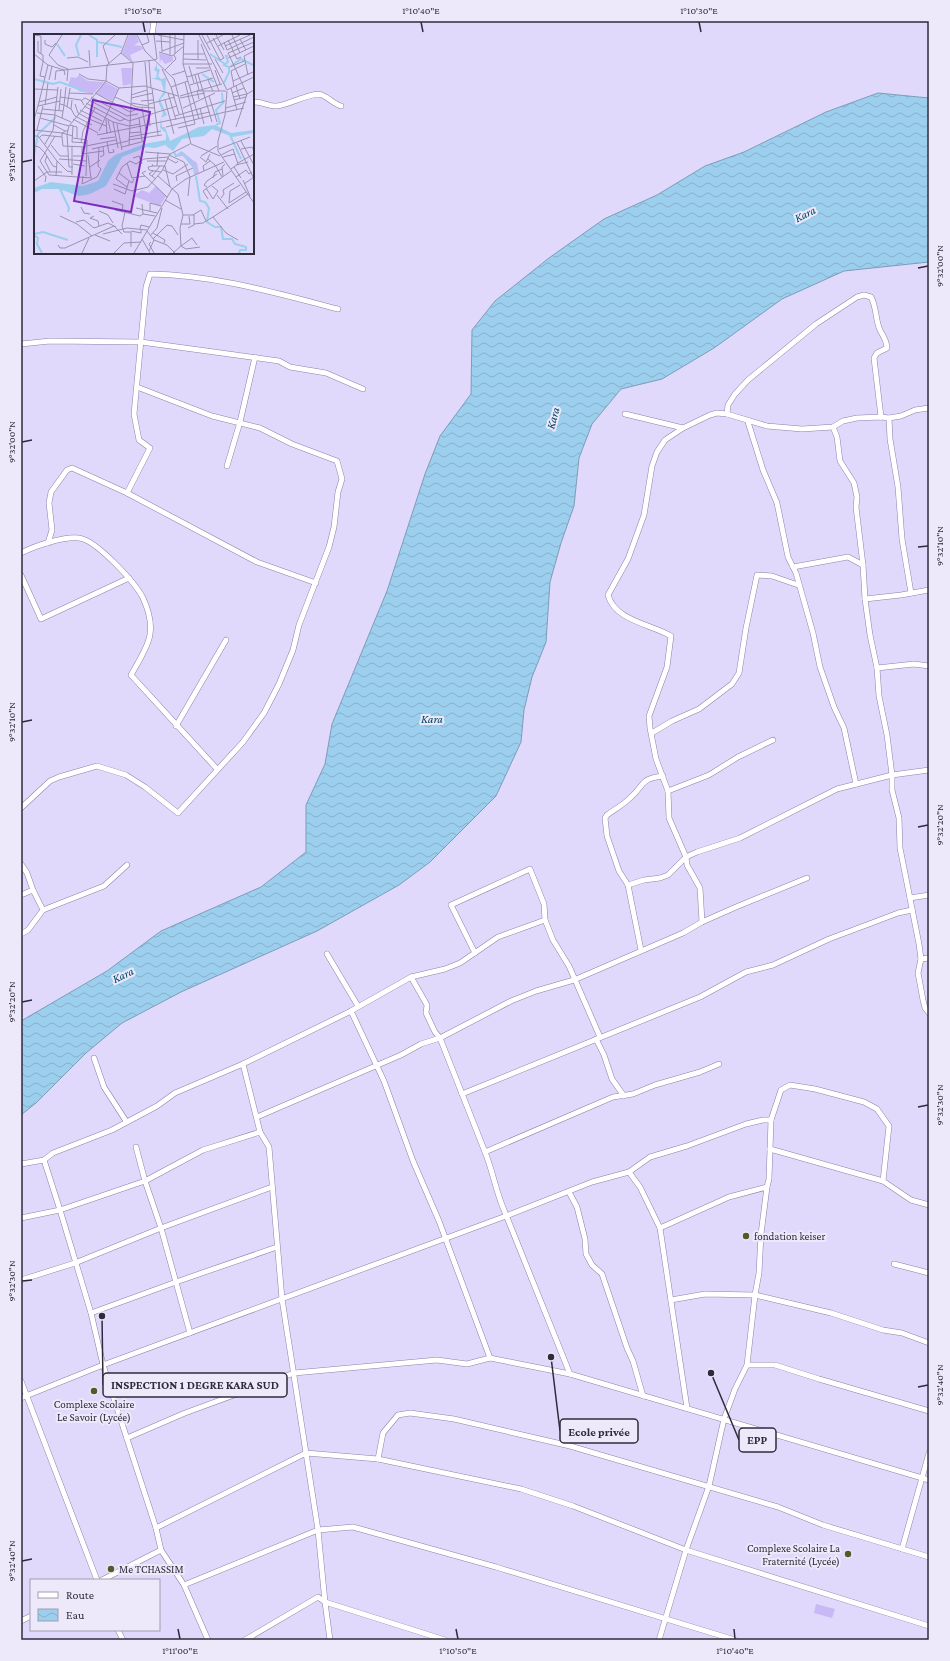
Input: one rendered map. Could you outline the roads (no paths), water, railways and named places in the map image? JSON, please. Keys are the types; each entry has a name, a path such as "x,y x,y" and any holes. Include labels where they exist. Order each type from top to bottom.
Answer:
{"street":[{"path":"152,34 154,21"},
{"path":"254,102 258,101 274,107 287,105 309,95 321,94 341,106"},
{"path":"127,493 150,448 139,440 134,414 146,287 150,274 191,276 245,285 338,309"},
{"path":"727,414 728,405 734,394 748,380 836,310 857,297 864,295 872,297 875,304 876,319 887,344 887,348 877,353 874,358 881,417"},
{"path":"21,344 50,341 141,342 279,361 290,367 326,373 364,389"},
{"path":"227,466 240,422 255,357"},
{"path":"21,808 50,781 97,766 126,775 146,787 178,813 243,742 264,713 279,684 293,650 299,625 329,547 334,527 338,492 342,479 337,461 292,444 260,428 212,416 137,387"},
{"path":"702,922 700,888 687,864 686,857 669,818 668,791 656,759 649,724 649,716 667,667 671,636 663,631 621,615 613,607 608,595 628,559 644,515 652,466 657,452 665,440 683,428 710,415 727,414 748,422 767,426 802,429 833,427 857,418 889,418 901,416 915,410 929,408"},
{"path":"625,414 683,428"},
{"path":"889,418 890,439 898,487 902,539 911,593"},
{"path":"748,422 763,470 776,503 788,557 793,567 813,633 825,683 844,728 856,784"},
{"path":"833,427 837,436 840,461 854,483 857,497 857,521 870,635 877,668 879,696 887,735 892,775 892,790 899,818 900,848 921,959 918,973 925,1008 929,1013"},
{"path":"48,543 52,530 49,503 51,492 67,470 72,468 127,493 257,562 316,583"},
{"path":"21,553 48,543 65,539 83,539 102,552 129,578 143,598 150,621 150,636 131,675 176,726 217,769"},
{"path":"793,567 848,557 863,565"},
{"path":"21,575 41,619 129,578"},
{"path":"652,733 672,721 699,709 732,684 739,673 746,628 758,575 772,576 798,585"},
{"path":"865,599 929,590"},
{"path":"176,726 226,640"},
{"path":"877,668 914,664 929,666"},
{"path":"668,791 709,775 738,757 773,740"},
{"path":"628,885 668,875 686,857 740,838 838,790 892,775 929,770"},
{"path":"641,950 628,885 617,865 607,836 604,818 607,814 631,798 645,780 663,776"},
{"path":"21,864 27,873 32,890 43,910"},
{"path":"21,934 28,930 43,910 104,886 127,865"},
{"path":"475,953 451,905 530,869 544,904 545,920 553,940 569,966 598,1038 612,1079 624,1096"},
{"path":"257,1116 377,1065 421,1044 440,1038 511,1001 536,991 574,980 683,933 702,922 806,878"},
{"path":"21,895 32,890"},
{"path":"910,898 929,896"},
{"path":"462,1094 700,997 746,972 773,965 856,929 898,913 912,910"},
{"path":"21,1164 44,1160 53,1153 112,1130 126,1121 157,1106 175,1093 243,1064 351,1011 411,977 446,969 460,963 498,937 545,920"},
{"path":"327,954 358,1006"},
{"path":"921,959 929,958"},
{"path":"411,977 427,1005 426,1013 435,1032 440,1038 486,1152 492,1170 494,1185 570,1374"},
{"path":"351,1011 377,1065 413,1161 439,1221 490,1358"},
{"path":"94,1058 104,1087 126,1121"},
{"path":"243,1064 260,1132 269,1148 282,1299 318,1530 330,1640"},
{"path":"486,1152 613,1097 633,1094 655,1085 700,1072 719,1064"},
{"path":"659,1640 686,1550 709,1486 724,1420 735,1390 747,1365 759,1273 761,1234 769,1180 772,1120 781,1090 790,1085 815,1089 864,1102 877,1109 889,1126 883,1181"},
{"path":"21,1398 103,1365 445,1239 592,1182 629,1172 650,1157 687,1146 746,1124 764,1120 772,1120"},
{"path":"21,1218 60,1210 144,1181 203,1150 260,1132"},
{"path":"136,1147 144,1181 161,1228 190,1333"},
{"path":"770,1149 883,1181 911,1200 929,1205"},
{"path":"44,1160 90,1313 103,1365 156,1528 161,1550 184,1585 208,1640"},
{"path":"629,1172 640,1187 660,1228 687,1408"},
{"path":"21,1280 75,1262 272,1187"},
{"path":"660,1228 729,1197 767,1187"},
{"path":"569,1192 577,1207 585,1239 586,1254 592,1265 602,1274 635,1367 643,1396"},
{"path":"90,1313 277,1247"},
{"path":"894,1264 929,1273"},
{"path":"671,1300 705,1294 755,1295 831,1313 883,1330 902,1333 929,1342"},
{"path":"127,1438 185,1413 294,1373 437,1360 467,1364 490,1358 570,1374 929,1480"},
{"path":"747,1365 775,1365 929,1411"},
{"path":"21,1381 97,1579"},
{"path":"378,1459 383,1433 398,1415 410,1413 454,1419 570,1446 709,1486 778,1507 823,1525 929,1557"},
{"path":"156,1528 306,1453 378,1459 521,1489 572,1506 686,1550 929,1626"},
{"path":"902,1549 929,1453"},
{"path":"184,1585 318,1530 353,1527 496,1567 665,1620 735,1640"},
{"path":"104,1579 161,1550"},
{"path":"245,1640 318,1597 325,1602 446,1640"},
{"path":"21,1621 30,1616"}],"water":[{"name":"Kara","path":"878,93 929,98 929,262 844,271 782,299 714,348 662,379 621,389 592,424 579,458 574,506 561,543 550,582 546,642 532,677 524,710 521,742 496,796 430,862 399,885 317,931 181,992 122,1023 86,1053 36,1103 21,1115 21,1021 107,971 161,931 261,887 306,852 306,805 325,764 332,724 387,591 425,474 440,436 471,394 472,330 495,301 549,258 604,219 657,195 705,166 744,152 826,112"}],"place":[{"name":"fondation keiser","path":"746,1236"},
{"name":"INSPECTION 1 DEGRE KARA SUD","path":"102,1316"},
{"name":"Ecole privée","path":"551,1357"},
{"name":"EPP","path":"711,1373"},
{"name":"Complexe Scolaire Le Savoir (Lycée)","path":"94,1391"},
{"name":"Complexe Scolaire La Fraternité (Lycée)","path":"848,1554"},
{"name":"Me TCHASSIM","path":"111,1569"}]}
